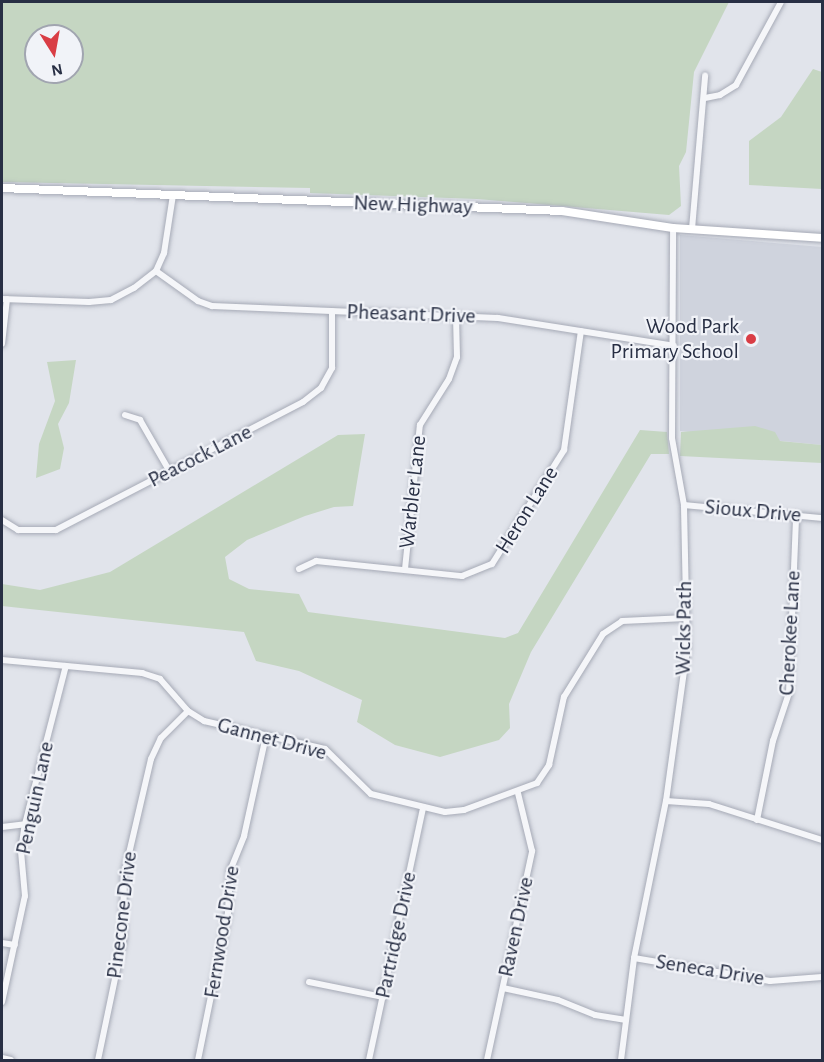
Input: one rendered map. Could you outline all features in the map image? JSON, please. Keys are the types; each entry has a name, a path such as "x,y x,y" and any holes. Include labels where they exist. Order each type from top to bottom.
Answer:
{"street":[{"path":"705,98 720,96 736,85 748,67 781,2"},
{"path":"692,230 695,169 705,98 705,76"},
{"name":"New Highway","path":"2,189 562,211 692,230 822,238"},
{"path":"2,344 4,299 111,300 156,271 169,236 173,195"},
{"name":"Wicks Path","path":"621,1060 634,958 666,801 687,650 684,505 672,438 673,228"},
{"name":"Pheasant Drive","path":"156,271 198,301 212,306 498,318 674,346"},
{"name":"Peacock Lane","path":"2,520 18,530 56,530 170,472 321,388 332,368 332,311"},
{"name":"Warbler Lane","path":"405,569 420,425 449,380 457,357 456,316"},
{"name":"Heron Lane","path":"299,568 316,561 475,574 492,564 503,552 564,450 581,332"},
{"path":"125,415 140,420 170,472"},
{"name":"Sioux Drive","path":"684,505 822,518"},
{"name":"Cherokee Lane","path":"757,820 773,741 789,693 796,515"},
{"name":"Gannet Drive","path":"2,660 160,679 188,711 219,726 325,750 371,794 423,809 465,810 518,793 537,783 549,765 564,697 603,634 622,621 686,618"},
{"name":"Penguin Lane","path":"2,1002 25,896 21,851 26,824 66,666"},
{"name":"Pinecone Drive","path":"98,1060 123,940 127,859 151,759 161,738 188,711"},
{"name":"Fernwood Drive","path":"198,1060 228,912 230,871 244,836 266,736"},
{"name":"Raven Drive","path":"487,1060 532,850 518,793"},
{"path":"666,801 709,804 822,840"},
{"name":"Partridge Drive","path":"369,1060 423,809"},
{"path":"2,827 26,824"},
{"path":"2,943 15,945"},
{"name":"Seneca Drive","path":"634,958 770,981 822,977"},
{"path":"309,982 383,997"},
{"path":"503,988 558,1000 595,1016 625,1020"},
{"path":"2,1058 11,1060"}],"shaded area":[{"name":"Wood Park Primary School","path":"680,235 822,247 822,445 680,431"}],"green space":[{"path":"2,2 729,2 694,72 686,152 679,166 681,206 669,215 477,199 310,193 310,188 2,182"},
{"path":"813,69 822,72 822,189 749,185 749,141 781,117"},
{"path":"76,360 69,403 58,424 64,448 60,469 36,478 39,444 55,401 47,362"},
{"path":"755,426 775,432 780,441 822,445 822,463 680,456 681,432"},
{"path":"640,430 667,432 669,454 651,454 531,652 509,704 510,728 499,740 440,757 395,745 357,722 362,700 299,671 256,661 244,632 2,606 2,584 40,590 110,572 338,435 365,434 353,506 334,507 305,516 247,540 225,557 229,579 249,589 299,594 308,612 505,638 518,633"}],"place":[{"name":"Wood Park Primary School","path":"751,339"}]}
